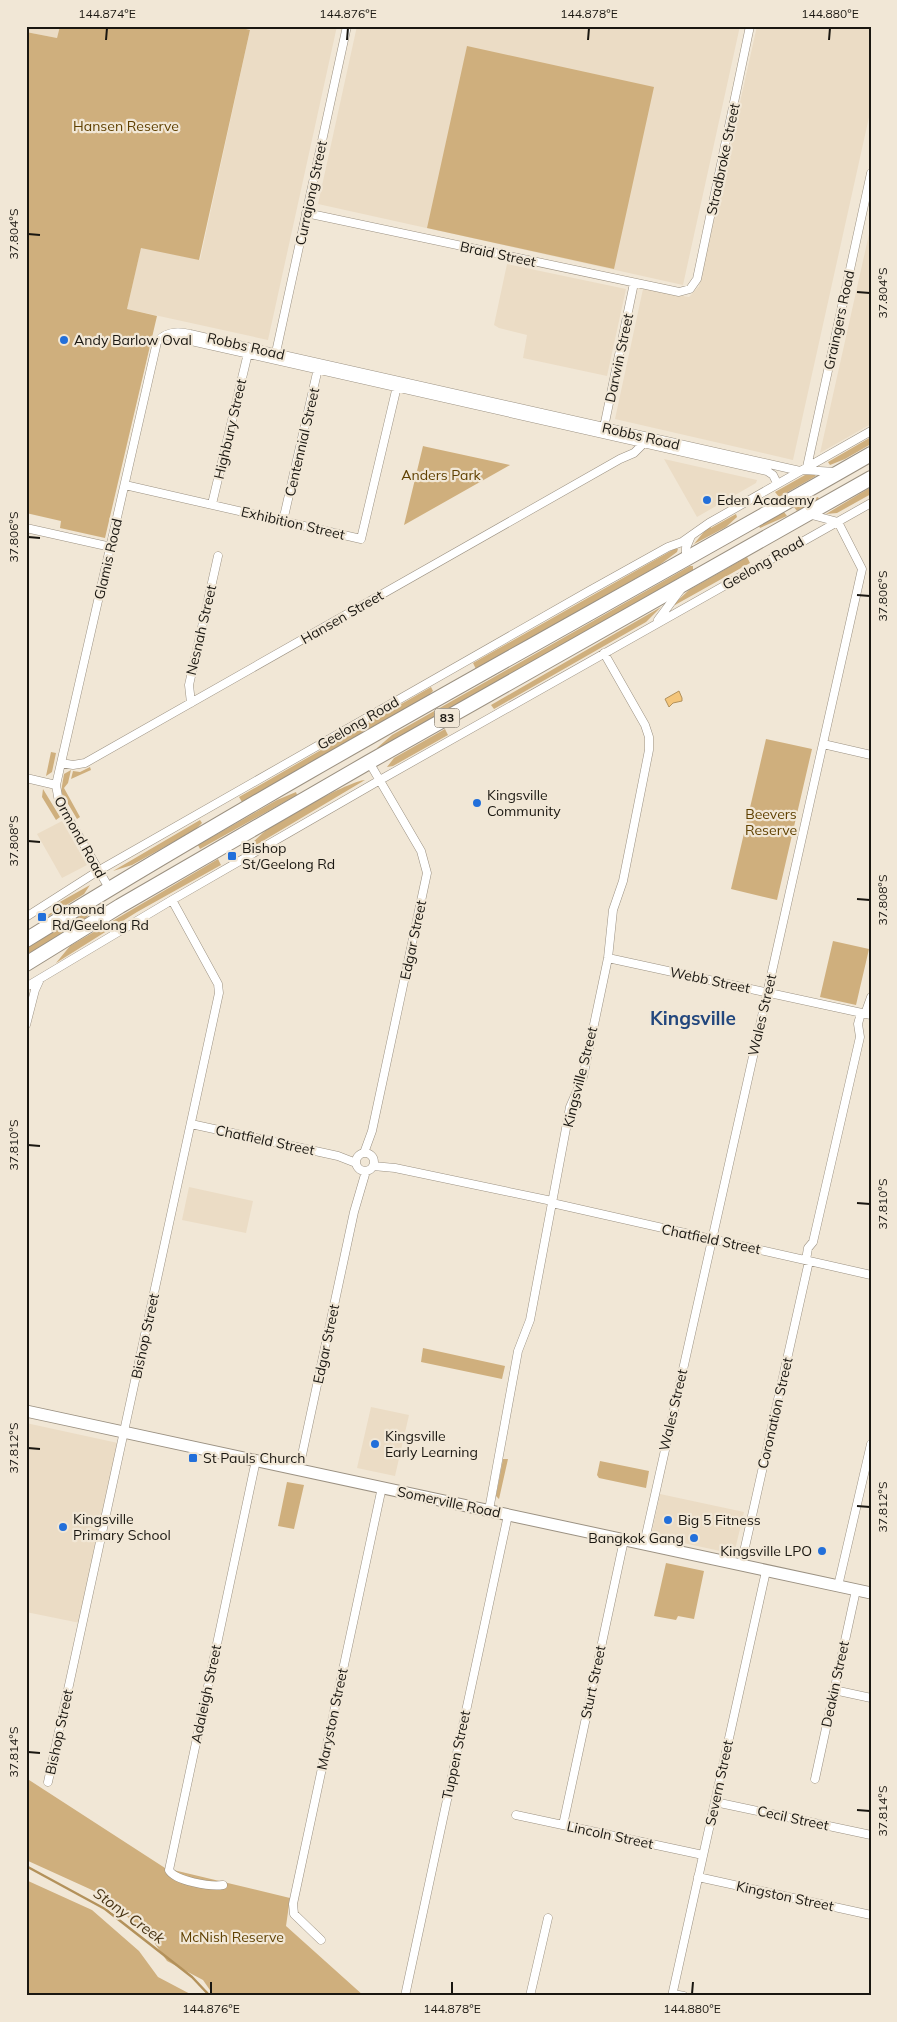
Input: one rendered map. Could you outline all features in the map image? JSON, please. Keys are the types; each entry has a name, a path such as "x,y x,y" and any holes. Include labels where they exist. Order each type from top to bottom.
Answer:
{"highway":[{"name":"Geelong Road","path":"26,940 109,888 359,744 838,472 869,457"},
{"name":"Geelong Road","path":"26,964 120,906 369,762 871,478"},
{"path":"686,558 713,567"},
{"path":"359,744 369,762"},
{"path":"109,888 120,906"}],"main road":[{"name":"Somerville Road","path":"26,1411 871,1593"}],"street":[{"name":"Currajong Street","path":"275,356 347,26"},
{"name":"Stradbroke Street","path":"690,289 697,279 750,26"},
{"name":"Graingers Road","path":"803,469 871,173"},
{"name":"Braid Street","path":"306,213 679,292 690,289"},
{"name":"Darwin Street","path":"604,431 634,283"},
{"name":"Robbs Road","path":"164,336 181,332 275,356 635,438 767,471 773,475 777,483"},
{"name":"Robbs Road","path":"164,336 248,353 275,356"},
{"name":"Glamis Road","path":"56,785 158,342 164,336"},
{"name":"Highbury Street","path":"212,504 248,353"},
{"name":"Centennial Street","path":"283,521 319,366"},
{"name":"Exhibition Street","path":"125,485 361,539 397,384"},
{"name":"Geelong Road","path":"26,917 98,871 668,547 682,542 692,534 777,483 871,431"},
{"name":"Hansen Street","path":"620,459 635,438"},
{"name":"Robbs Road","path":"647,441 803,469"},
{"name":"Hansen Street","path":"61,763 73,765 85,763 620,459 634,453 647,441"},
{"path":"803,469 838,472"},
{"name":"Geelong Road","path":"26,987 380,780 871,503"},
{"path":"808,514 838,522"},
{"name":"Wales Street","path":"644,1544 862,569 838,522"},
{"path":"26,528 111,547"},
{"path":"686,558 686,548 692,534"},
{"name":"Nesnah Street","path":"191,703 188,685 218,556"},
{"name":"Geelong Road","path":"655,624 687,582"},
{"name":"Kingsville Street","path":"488,1510 518,1351 529,1323 570,1109 583,1077 608,958 613,910 623,881 649,740 645,726 604,653"},
{"path":"823,744 871,755"},
{"name":"Edgar Street","path":"298,1469 427,873 421,851 369,762"},
{"name":"Ormond Road","path":"26,778 56,785 57,798 109,888"},
{"name":"Bishop Street","path":"48,1782 219,991 218,984 172,900"},
{"name":"Webb Street","path":"608,958 865,1014"},
{"path":"26,1025 35,990 40,979"},
{"name":"Coronation Street","path":"741,1565 808,1260 808,1248 813,1242 860,1037 858,1024 865,1014 871,997"},
{"name":"Chatfield Street","path":"191,1124 552,1202 871,1275"},
{"path":"838,1586 871,1444"},
{"name":"Adaleigh Street","path":"223,1885 215,1886 181,1879 172,1876 169,1870 256,1460"},
{"name":"Maryston Street","path":"322,1940 294,1914 293,1904 382,1487"},
{"name":"Tuppen Street","path":"405,1996 508,1515"},
{"name":"Sturt Street","path":"563,1825 624,1540"},
{"name":"Severn Street","path":"672,1995 766,1571"},
{"name":"Deakin Street","path":"816,1779 856,1590"},
{"path":"834,1690 871,1698"},
{"name":"Cecil Street","path":"715,1802 871,1835"},
{"name":"Lincoln Street","path":"516,1815 703,1855"},
{"name":"Kingston Street","path":"698,1877 871,1915"},
{"path":"530,1996 548,1918"},
{"path":"672,1995 684,1996"}],"shaded area":[{"path":"26,26 60,26 57,38 26,32"},
{"path":"234,26 337,26 268,340 127,309 141,247 200,260 250,30"},
{"path":"357,26 740,26 683,285 318,204"},
{"path":"757,26 871,26 871,108 793,460 615,419 643,289 689,297 699,286"},
{"path":"871,225 871,424 820,453"},
{"path":"507,264 626,289 607,376 523,358 527,335 494,325"},
{"name":"Eden Academy","path":"664,459 757,480 756,483 697,517"},
{"path":"679,691 682,701 673,703 669,707 665,699"},
{"path":"62,821 87,865 62,878 37,834"},
{"path":"189,1187 253,1201 246,1233 182,1220"},
{"path":"371,1407 409,1415 395,1476 357,1468"},
{"name":"Kingsville Primary School","path":"26,1423 118,1443 80,1623 26,1612"},
{"path":"660,1494 744,1512 734,1554 651,1536"}],"green space":[{"name":"Hansen Reserve","path":"60,26 234,26 250,30 199,260 141,248 127,309 157,316 105,538 60,528 61,521 26,513 26,32 57,38"},
{"path":"467,46 654,87 614,269 427,228"},
{"path":"871,437 871,444 845,459 830,465 828,462"},
{"name":"Anders Park","path":"423,446 427,447 510,465 404,525"},
{"path":"813,474 816,476 779,497 775,492 805,475"},
{"path":"871,487 871,494 837,513 826,514"},
{"path":"818,497 819,499 797,511 794,507"},
{"path":"784,512 787,516 760,528 759,526"},
{"path":"736,514 737,517 726,527 694,544 707,528 710,526 711,528"},
{"path":"676,548 678,549 677,552 658,566 476,669 473,663"},
{"path":"747,557 750,563 674,604 689,590"},
{"path":"693,566 693,570 381,748 377,748 392,735"},
{"path":"661,607 646,622 494,709 491,705"},
{"path":"431,687 433,691 426,698 245,801 242,802 239,797"},
{"path":"445,729 448,735 393,766 387,767 394,758"},
{"name":"Beevers Reserve","path":"766,739 812,749 777,900 731,889"},
{"path":"51,752 56,753 52,772 46,776"},
{"path":"90,767 91,770 71,779 73,771 80,772"},
{"path":"71,770 68,783 64,788 80,817 77,819 61,792 64,774"},
{"path":"365,780 251,848 249,845 272,826 330,794"},
{"path":"43,789 60,817 56,820 42,797"},
{"path":"296,792 297,795 200,849 198,845 277,800"},
{"path":"200,820 202,823 195,830 132,865 113,871"},
{"path":"218,859 221,865 137,912 56,963 70,946"},
{"path":"90,885 84,894 48,915 61,906 58,903"},
{"path":"100,903 85,919 30,953 27,951 27,948"},
{"path":"833,941 869,949 856,1005 820,997"},
{"path":"423,1348 505,1366 502,1379 421,1362"},
{"path":"503,1459 508,1459 499,1499 496,1496"},
{"path":"600,1461 649,1471 646,1488 599,1478 597,1475"},
{"path":"287,1482 304,1485 294,1529 278,1526"},
{"path":"666,1563 704,1571 694,1619 678,1616 676,1620 654,1616"},
{"name":"McNish Reserve","path":"26,1778 165,1868 290,1898 286,1926 364,1996 214,1996 203,1980 167,1961 151,1938 103,1895 26,1860"},
{"path":"26,1880 92,1910 139,1951 158,1977 194,1996 26,1996"}],"waterway":[{"name":"Stony Creek","path":"26,1866 105,1909 192,1977 210,1996"}],"place":[{"name":"Andy Barlow Oval","path":"64,340"},
{"name":"Eden Academy","path":"707,500"},
{"name":"Kingsville Community","path":"477,803"},
{"name":"Bishop St/Geelong Rd","path":"232,856"},
{"name":"Ormond Rd/Geelong Rd","path":"42,917"},
{"name":"Kingsville Early Learning","path":"375,1444"},
{"name":"St Pauls Church","path":"193,1458"},
{"name":"Big 5 Fitness","path":"668,1520"},
{"name":"Kingsville Primary School","path":"63,1527"},
{"name":"Bangkok Gang","path":"694,1538"},
{"name":"Kingsville LPO","path":"822,1551"}],"district":[{"name":"Kingsville","path":"693,1018"}]}
